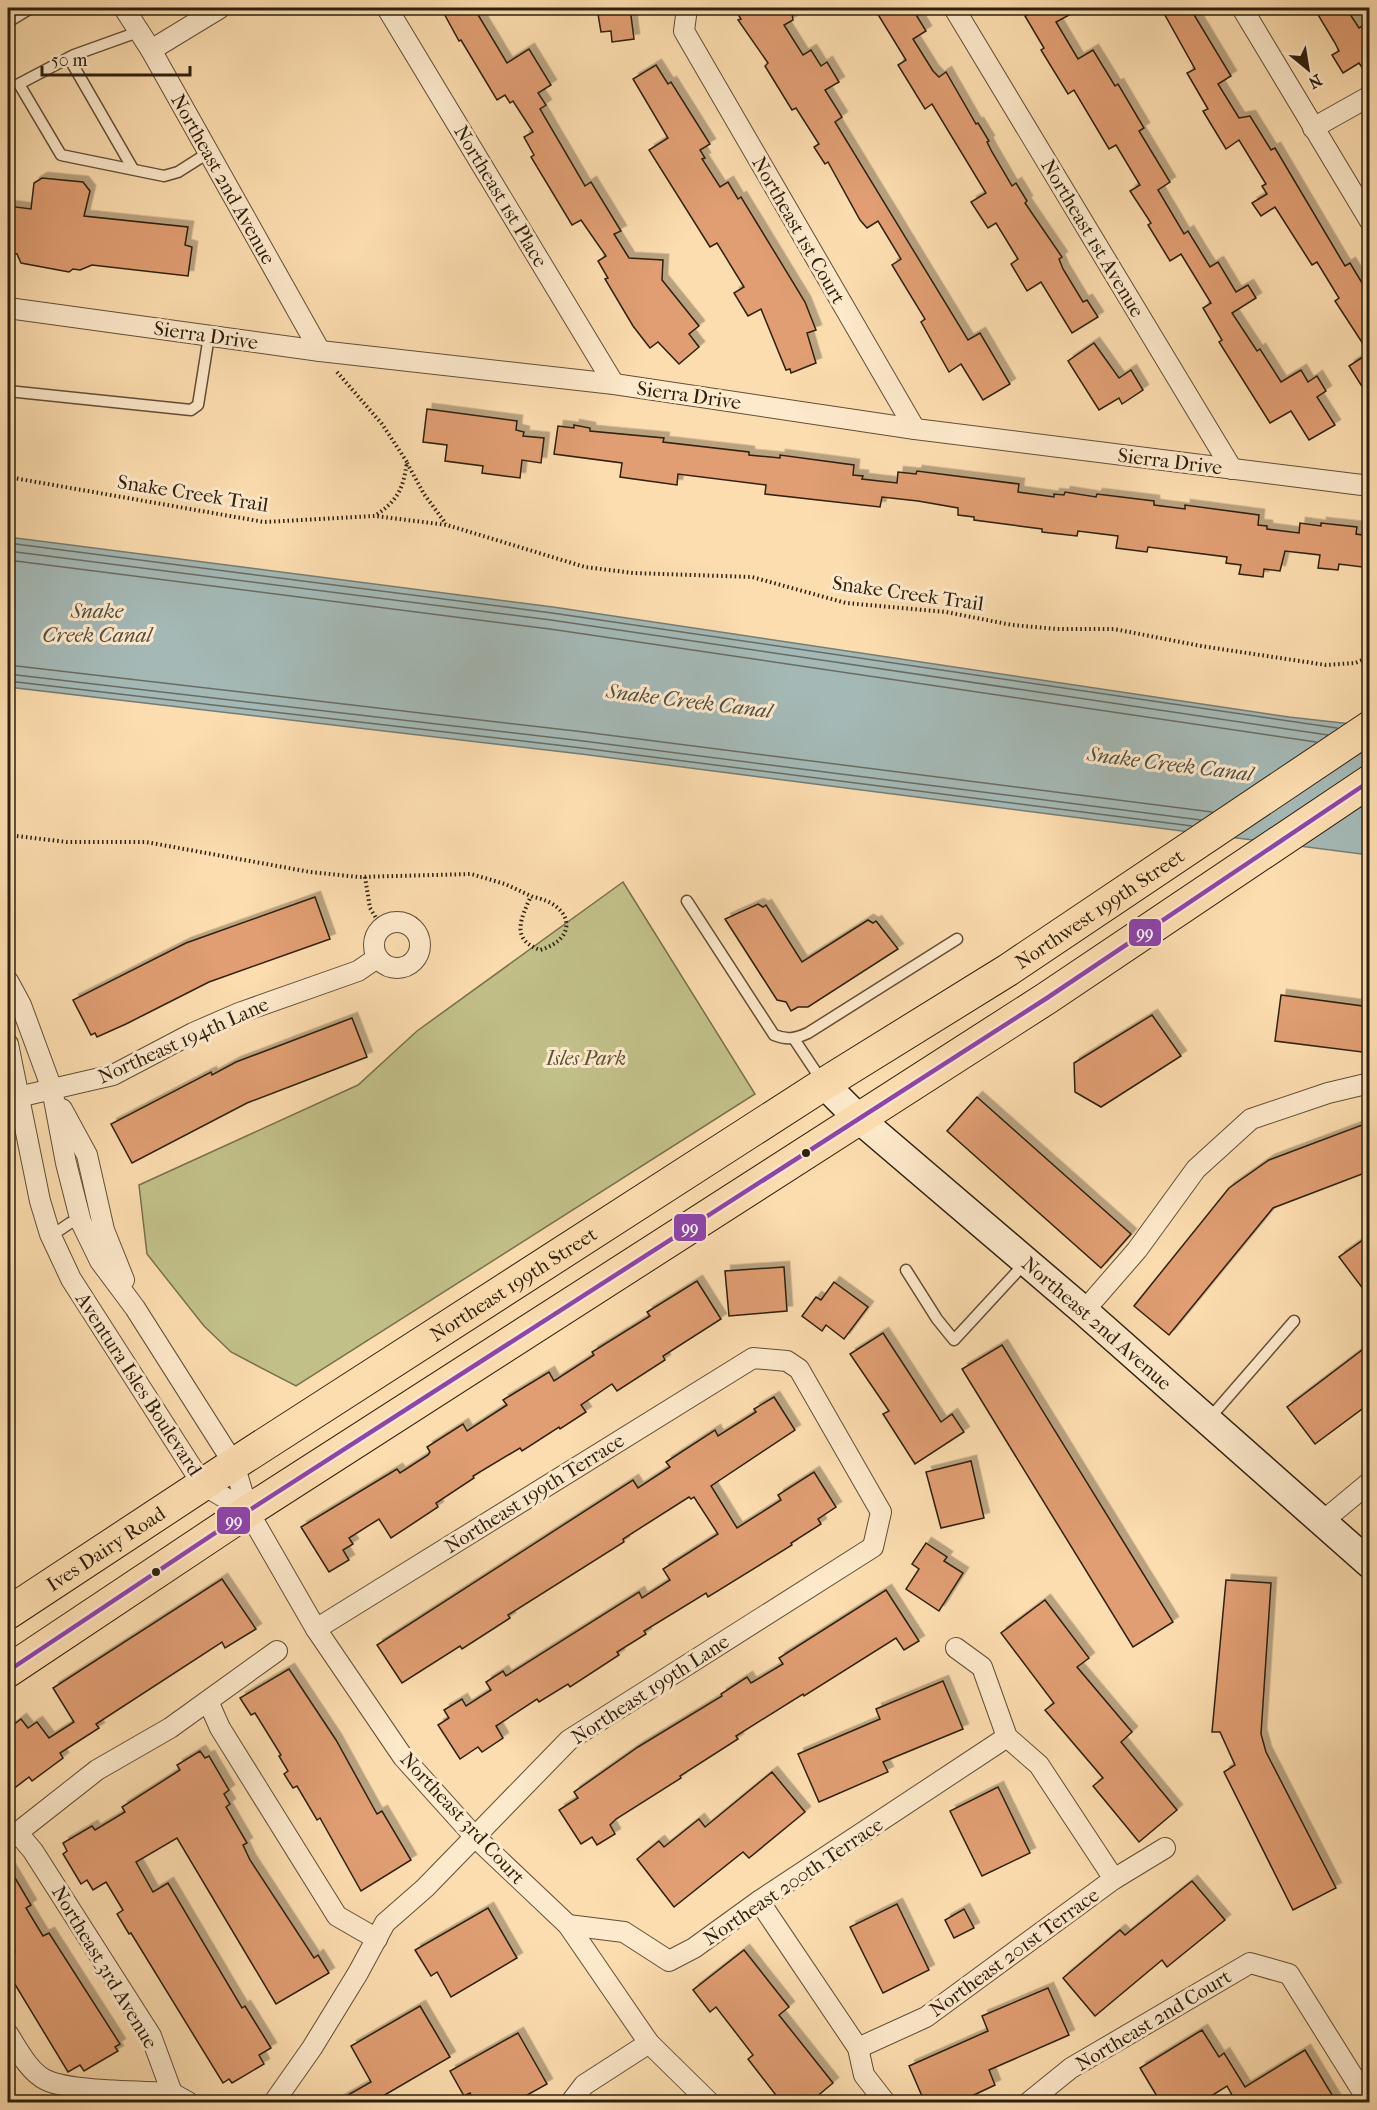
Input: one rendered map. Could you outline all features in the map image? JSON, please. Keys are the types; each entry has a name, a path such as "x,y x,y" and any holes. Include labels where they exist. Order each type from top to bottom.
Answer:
{"main road":[{"name":"Northwest 199th Street","path":"824,1084 1008,970 1370,727"},
{"path":"8,1671 248,1511 1047,998 1370,781"},
{"name":"Northeast 199th Street","path":"203,1485 824,1084"},
{"name":"Ives Dairy Road","path":"8,1613 203,1485"}],"street":[{"name":"Northeast 2nd Avenue","path":"124,8 151,50 320,351"},
{"path":"151,50 220,8"},
{"name":"Northeast 1st Place","path":"387,8 614,384"},
{"name":"Northeast 1st Court","path":"687,8 684,31 915,429"},
{"name":"Northeast 1st Avenue","path":"954,8 1232,469"},
{"path":"1242,8 1370,221"},
{"path":"1313,128 1370,96"},
{"name":"Sierra Drive","path":"8,308 320,351 614,384 915,429 1370,486"},
{"name":"Northeast 194th Lane","path":"18,1097 113,1075 193,1033 239,1013 358,971 377,958"},
{"name":"Aventura Isles Boulevard","path":"8,981 21,1005 52,1089 87,1155 104,1230 135,1308"},
{"name":"Aventura Isles Boulevard","path":"8,1044 28,1150 51,1236 81,1296 203,1485 248,1511"},
{"path":"1084,1311 1137,1250 1196,1169 1251,1119 1328,1093 1370,1083"},
{"name":"Northeast 2nd Avenue","path":"824,1084 858,1118 1084,1311 1370,1564"},
{"name":"Aventura Isles Boulevard","path":"52,1089 66,1163 81,1222 100,1261 135,1308 234,1464 248,1511"},
{"name":"Northeast 199th Lane","path":"376,1939 401,1926 569,1740 873,1547 881,1512 799,1369 787,1361 753,1358"},
{"name":"Northeast 199th Terrace","path":"316,1629 753,1358"},
{"path":"1323,1521 1370,1482"},
{"name":"Northeast 3rd Court","path":"248,1511 316,1629 404,1757 479,1841 568,1925 649,2043 709,2103"},
{"path":"956,1648 982,1667 1007,1737 1039,1765 1114,1880"},
{"path":"13,1836 97,1770 170,1728 277,1651"},
{"path":"208,1701 220,1728 337,1916 376,1939 312,2048 274,2103"},
{"name":"Northeast 200th Terrace","path":"568,1925 624,1932 669,1960 694,1948 759,1901 1007,1737"},
{"name":"Northeast 3rd Avenue","path":"13,1836 33,1851 151,2036 180,2098"},
{"name":"Northeast 201st Terrace","path":"858,2048 926,2017 1114,1880 1165,1848"},
{"path":"759,1901 858,2048 864,2075 885,2103"},
{"name":"Northeast 2nd Court","path":"1029,2103 1071,2068 1250,1963 1289,1974 1369,2103"},
{"path":"8,2034 29,2065 46,2080 86,2095 180,2098"},
{"path":"571,2103 584,2085 649,2043"}],"lane":[{"path":"8,22 31,8"},
{"path":"138,32 69,58 19,84 61,155 164,176 178,172 208,153"},
{"path":"69,58 133,170"},
{"path":"8,391 191,410 198,405 209,336"},
{"path":"687,900 774,1035 794,1039 808,1033 957,939"},
{"path":"794,1039 824,1084"},
{"path":"51,1236 70,1223 81,1222"},
{"path":"906,1270 937,1320 954,1340 1026,1262"},
{"path":"1208,1420 1294,1321"}],"path":[{"path":"320,351 382,424 407,462 424,494 447,525"},
{"path":"375,516 393,503 404,481 407,462"},
{"name":"Snake Creek Trail","path":"8,477 264,522 375,516 447,525 585,567 633,573 752,577 846,603 946,612 1046,628 1114,629 1201,646 1326,665 1355,663 1370,657"},
{"path":"8,835 67,842 146,842 310,872 365,877 471,874 506,884 531,896 556,904 562,910 566,920 559,942 540,950 522,940 520,921 531,896"},
{"path":"365,877 370,908 376,918"}],"green space":[{"name":"Isles Park","path":"623,882 755,1094 296,1386 231,1352 204,1326 147,1254 139,1185 358,1085 417,1031"}],"water":[{"name":"Snake Creek Canal","path":"8,537 553,607 1289,717 1369,726 1369,855 581,754 8,687"}],"building":[{"path":"441,8 474,8 507,63 529,49 551,85 538,93 546,105 540,109 585,186 591,182 621,231 614,234 629,258 663,260 662,280 699,326 689,334 699,347 679,364 658,342 650,348 633,326 605,279 608,278 598,261 606,256 581,220 572,225 531,157 534,155 524,137 533,132 513,101 510,103 505,95 497,100"},
{"path":"597,8 630,8 634,39 612,42 611,31 601,32"},
{"path":"734,8 791,8 793,20 784,25 803,55 811,50 821,66 827,62 839,82 825,90 842,117 835,122 968,340 980,333 1010,384 983,400 961,364 949,372 921,322 925,319 892,265 901,259 878,221 867,228 860,220 828,162 825,164 814,147 819,144 796,108 792,110 765,66 768,63 738,20 741,19"},
{"path":"874,8 912,8 926,31 913,39 939,77 946,72 976,124 978,123 989,141 987,142 992,152 1012,186 1016,183 1027,201 1025,203 1062,257 1059,259 1063,269 1083,302 1087,300 1098,317 1072,333 1041,282 1027,291 1011,264 1018,259 996,223 988,228 971,202 986,193 932,104 925,109 898,65 906,60"},
{"path":"1040,8 1082,8 1056,22 1078,59 1093,50 1115,86 1118,84 1144,128 1139,131 1170,182 1158,190 1184,234 1188,231 1210,267 1218,262 1236,292 1248,285 1256,298 1232,313 1257,351 1260,349 1281,382 1301,370 1308,382 1317,376 1326,391 1317,397 1335,425 1309,440 1291,411 1270,423 1219,342 1222,340 1203,308 1211,303 1181,254 1170,261 1148,225 1151,223 1130,191 1140,185 1116,145 1109,149 1074,90 1068,94 1041,50 1044,48 1025,16"},
{"path":"1161,8 1190,8 1231,76 1218,84 1239,118 1250,116 1271,150 1275,148 1345,266 1350,263 1370,296 1370,399 1349,366 1369,353 1335,301 1339,298 1317,262 1312,265 1275,207 1261,216 1252,203 1267,194 1262,186 1266,184 1239,140 1226,149 1203,111 1208,109 1187,73 1195,69"},
{"path":"1314,8 1346,8 1359,28 1370,22 1370,79 1359,63 1343,73 1332,55 1339,51"},
{"path":"656,65 668,84 671,82 710,144 700,150 705,158 702,159 720,187 728,182 738,199 741,197 805,302 816,330 807,333 816,363 791,373 790,369 786,370 761,309 748,316 734,293 744,287 717,243 710,247 649,150 668,138 633,79"},
{"path":"42,178 83,182 90,191 84,216 188,227 185,245 192,247 188,276 92,265 69,272 21,263 17,254 8,253 8,206 31,209 34,183"},
{"path":"1094,343 1119,378 1131,370 1143,390 1122,404 1119,398 1099,410 1068,361"},
{"path":"427,409 517,421 516,430 524,432 523,436 544,438 541,463 522,460 520,478 482,473 483,466 445,461 447,445 423,442"},
{"path":"574,425 590,428 590,431 664,438 663,442 749,452 749,455 780,458 780,455 854,465 853,475 863,476 862,479 897,483 898,472 916,474 917,471 1019,484 1018,492 1054,497 1054,494 1064,495 1065,492 1096,497 1097,494 1154,501 1154,505 1185,509 1185,505 1259,515 1258,525 1267,526 1267,529 1299,533 1300,523 1357,527 1356,534 1370,536 1370,568 1339,564 1338,570 1318,568 1320,555 1285,551 1280,571 1264,569 1263,577 1239,574 1241,565 1226,563 1227,557 1148,547 1147,552 1116,548 1118,536 1078,531 1077,536 1042,532 1042,529 974,520 974,517 958,515 958,508 918,501 882,497 880,507 765,494 766,485 678,474 677,485 620,477 622,463 554,454 558,426 574,428"},
{"path":"315,897 330,939 209,982 126,1024 97,1037 95,1033 91,1035 73,1000 186,943"},
{"path":"758,904 763,907 766,905 802,962 868,920 873,923 876,921 898,949 808,1007 798,1007 791,1011 786,1002 777,1000 725,919"},
{"path":"1281,995 1370,1007 1370,1053 1275,1041"},
{"path":"1152,1015 1181,1056 1101,1107 1075,1092 1074,1063"},
{"path":"352,1018 367,1057 247,1103 132,1163 111,1124 211,1072 212,1075 236,1062"},
{"path":"977,1097 1131,1234 1101,1268 947,1131"},
{"path":"1370,1122 1370,1171 1273,1208 1169,1335 1134,1306 1229,1188 1269,1160"},
{"path":"1370,1235 1370,1298 1339,1257"},
{"path":"784,1267 787,1311 729,1316 725,1271"},
{"path":"697,1281 721,1319 663,1356 665,1360 617,1391 612,1384 581,1405 586,1412 560,1429 559,1427 522,1451 520,1448 473,1476 474,1478 436,1503 438,1507 391,1538 379,1519 349,1538 353,1544 343,1550 349,1560 329,1572 301,1527 397,1469 400,1473 428,1455 430,1452 427,1447 463,1424 467,1431 507,1405 503,1400 549,1372 554,1381 594,1355 592,1352 650,1316 647,1312"},
{"path":"834,1282 868,1307 844,1339 826,1325 822,1331 802,1316 816,1297 821,1300"},
{"path":"883,1333 941,1422 952,1414 964,1432 915,1464 883,1414 889,1411 850,1354"},
{"path":"1370,1344 1370,1403 1315,1444 1287,1407"},
{"path":"1002,1345 1173,1622 1133,1647 962,1369"},
{"path":"774,1397 795,1430 711,1486 737,1528 781,1500 778,1495 814,1472 836,1507 818,1519 821,1524 791,1543 792,1545 708,1597 706,1593 644,1631 646,1634 617,1652 619,1655 570,1687 568,1684 539,1702 537,1699 496,1726 503,1738 482,1752 478,1747 460,1759 438,1725 449,1718 444,1710 462,1699 466,1706 491,1690 486,1682 503,1671 506,1676 639,1592 642,1598 670,1580 663,1569 718,1534 694,1497 691,1499 689,1497 623,1539 624,1542 508,1615 510,1618 462,1649 460,1646 402,1683 377,1645 633,1480 638,1488 670,1467 666,1462 715,1430 718,1436 756,1412 754,1409"},
{"path":"971,1461 984,1518 941,1528 926,1472"},
{"path":"926,1543 947,1557 944,1561 963,1573 939,1611 906,1589 919,1569 912,1564"},
{"path":"222,1579 256,1629 225,1648 222,1642 96,1724 99,1728 60,1753 63,1758 32,1781 29,1777 8,1793 8,1729 21,1719 28,1728 37,1722 49,1738 74,1722 53,1688"},
{"path":"1226,1580 1271,1583 1261,1734 1266,1752 1336,1888 1293,1910 1224,1772 1235,1765 1220,1732 1212,1732"},
{"path":"886,1590 919,1641 904,1650 896,1638 736,1736 738,1739 616,1819 610,1825 615,1834 597,1845 592,1837 581,1844 559,1810 578,1798 574,1792 638,1747 722,1696 721,1694 747,1677 751,1683 783,1664 779,1658"},
{"path":"1045,1600 1089,1658 1077,1667 1132,1732 1121,1742 1177,1810 1139,1842 1093,1786 1103,1778 1045,1710 1054,1703 1001,1633"},
{"path":"289,1669 336,1740 377,1814 382,1811 411,1860 361,1891 320,1818 317,1820 297,1786 293,1788 284,1774 288,1771 279,1756 281,1755 255,1713 251,1715 240,1698"},
{"path":"943,1681 963,1729 883,1762 888,1772 819,1802 798,1754 880,1719 876,1709"},
{"path":"200,1751 205,1758 209,1756 229,1790 224,1794 230,1804 226,1807 247,1843 243,1845 250,1860 314,1958 318,1955 329,1973 276,2004 177,1838 136,1862 153,1892 168,1883 242,2008 245,2006 271,2048 259,2055 264,2064 232,2083 229,2079 223,2083 131,1933 129,1934 117,1914 123,1910 106,1882 93,1890 87,1880 81,1884 63,1854 67,1851 63,1843 92,1826 95,1830 125,1812 122,1807 180,1770 177,1765"},
{"path":"772,1772 805,1812 749,1858 743,1852 674,1907 637,1859 659,1841 664,1847 699,1819 705,1827"},
{"path":"998,1787 1030,1853 982,1876 950,1811"},
{"path":"8,1866 31,1905 26,1908 43,1936 49,1933 120,2044 115,2047 118,2051 84,2071 80,2065 68,2072 13,1981 8,1984 8,1956 15,1952 8,1940"},
{"path":"1192,1881 1225,1920 1167,1967 1162,1960 1095,2016 1063,1978 1120,1930 1125,1935"},
{"path":"897,1904 929,1970 883,1993 850,1927"},
{"path":"488,1908 517,1958 451,1997 437,1972 431,1976 415,1950"},
{"path":"964,1909 974,1928 954,1938 945,1920"},
{"path":"744,1950 789,2007 779,2015 833,2083 809,2103 782,2103 748,2059 753,2055 716,2007 710,2012 693,1990"},
{"path":"1048,1988 1069,2035 989,2070 995,2085 957,2103 925,2103 909,2066 988,2031 982,2016"},
{"path":"420,2006 450,2057 371,2103 334,2103 371,2082 351,2046"},
{"path":"1202,2030 1219,2057 1224,2053 1245,2087 1305,2050 1337,2103 1220,2103 1232,2095 1227,2086 1200,2103 1161,2103 1140,2068"},
{"path":"518,2033 547,2084 513,2103 475,2103 470,2093 464,2096 450,2071"}],"transit line":[{"name":"99","path":"8,1671 248,1511 1047,998 1370,781"}]}
